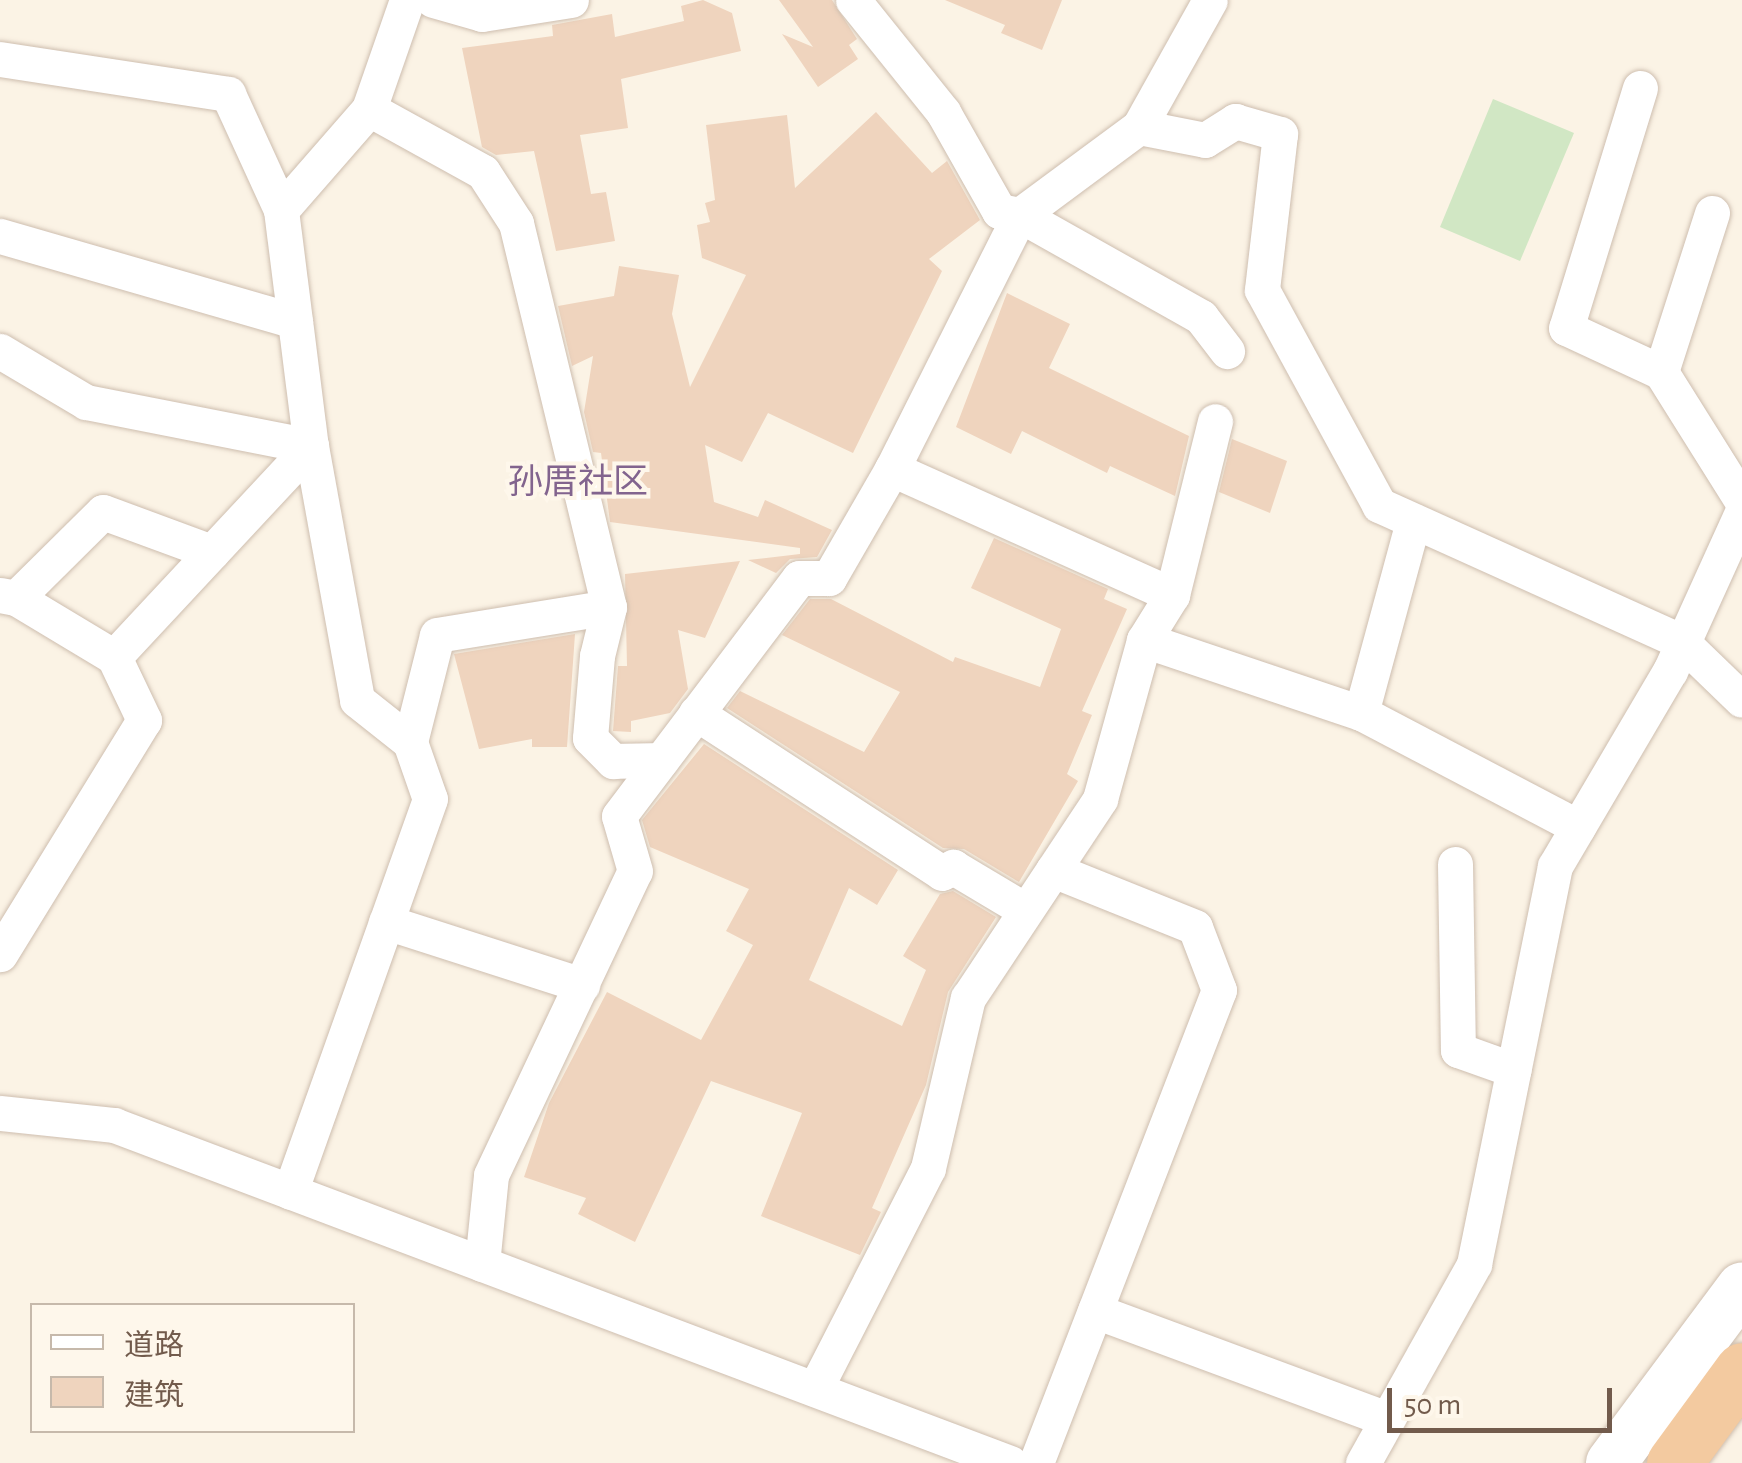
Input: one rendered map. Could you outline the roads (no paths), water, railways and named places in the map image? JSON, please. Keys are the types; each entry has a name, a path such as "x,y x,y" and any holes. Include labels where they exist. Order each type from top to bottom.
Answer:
{"highway":[{"path":"1674,1463 1742,1370"}],"main road":[{"path":"1611,1463 1742,1287"}],"street":[{"path":"281,210 369,109 407,0"},
{"path":"432,0 482,14 571,0"},
{"path":"853,0 943,112 999,211 1020,215 1200,318 1226,351"},
{"path":"482,1264 491,1176 636,872 619,816 799,578 829,578 892,469 1020,215 1139,127 1210,0"},
{"path":"0,59 228,94 281,210 312,446 358,700 410,742 430,799 290,1192"},
{"path":"1640,88 1566,328 1661,372 1742,501"},
{"path":"369,109 484,172 516,223 609,607 597,656 590,738 613,761 661,760"},
{"path":"1139,127 1205,140 1235,121 1280,134 1262,290 1379,505 1682,642 1742,700"},
{"path":"1661,372 1712,213"},
{"path":"0,236 296,322"},
{"path":"0,351 86,402 312,446"},
{"path":"815,1390 928,1168 968,998 1100,799 1144,640 1172,595 1215,421"},
{"path":"114,657 312,446"},
{"path":"892,469 1172,595"},
{"path":"0,954 144,720 114,657 8,596 103,512 212,552"},
{"path":"1363,1463 1474,1264 1555,866 1682,642 1742,512"},
{"path":"1361,714 1413,521"},
{"path":"410,742 436,635 609,607"},
{"path":"1144,640 1361,714 1578,827"},
{"path":"696,713 942,873 953,866 1025,910"},
{"path":"1455,864 1458,1050 1514,1070"},
{"path":"1036,1463 1219,990 1195,927 1053,870"},
{"path":"386,922 582,985"},
{"path":"0,1113 114,1126 1010,1463"},
{"path":"1095,1311 1387,1419"}],"district":[{"name":"孙厝社区","path":"578,483"}]}
